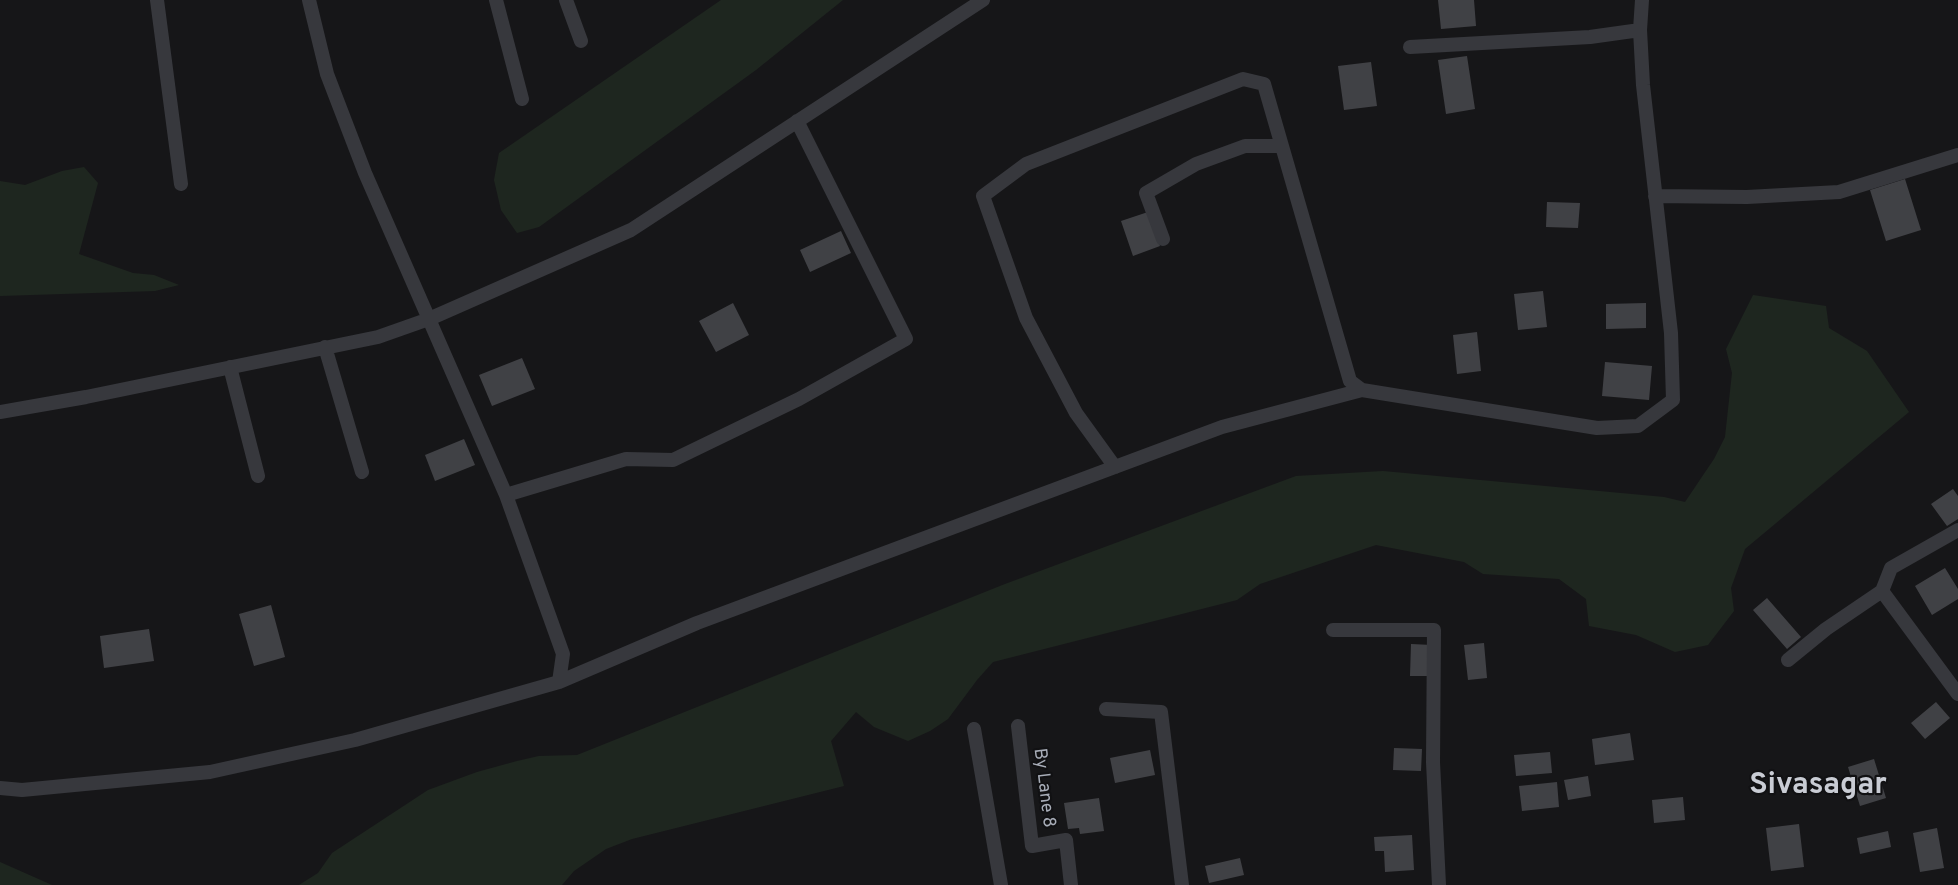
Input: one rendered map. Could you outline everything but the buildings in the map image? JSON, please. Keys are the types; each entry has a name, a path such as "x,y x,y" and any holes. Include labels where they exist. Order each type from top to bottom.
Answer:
{"street":[{"path":"157,0 180,184"},
{"path":"309,0 327,74 365,173 506,495 563,654 559,682"},
{"path":"496,0 522,99"},
{"path":"566,0 581,41"},
{"path":"0,412 87,397 378,337 429,320 631,230 983,0"},
{"path":"0,788 22,790 210,772 355,740 559,682 697,623 1222,427 1362,390 1598,428 1638,426 1673,400 1671,333 1643,85 1640,30 1642,0"},
{"path":"1410,47 1590,37 1640,30"},
{"path":"1114,467 1076,413 1026,318 983,196 1026,164 1243,79 1264,84 1350,381 1362,390"},
{"path":"506,495 626,459 673,460 800,399 906,339 797,121"},
{"path":"1163,238 1146,192 1196,164 1245,146 1282,146"},
{"path":"1655,196 1747,197 1839,192 1958,154"},
{"path":"325,347 362,472"},
{"path":"230,367 258,476"},
{"path":"1788,660 1826,629 1882,591 1891,568 1958,530"},
{"path":"1882,591 1958,694"},
{"path":"1334,630 1434,630 1433,762 1439,885"},
{"path":"1106,709 1161,712 1182,885"},
{"name":"By Lane 8","path":"1017,726 1032,846 1066,840 1071,885"},
{"path":"974,729 1001,885"}],"shaded area":[{"path":"721,0 843,0 756,70 539,227 517,233 501,210 494,180 499,153"},
{"path":"84,167 98,183 79,254 133,273 154,275 179,285 155,291 0,296 0,181 25,185 62,171"},
{"path":"1753,295 1826,306 1829,328 1867,351 1909,412 1745,549 1731,588 1734,611 1708,645 1675,652 1636,635 1589,626 1586,599 1559,579 1483,574 1464,562 1376,545 1260,584 1237,600 993,662 948,719 930,731 908,741 874,727 856,712 831,741 844,786 632,839 606,849 574,871 562,885 299,885 318,873 332,853 428,790 477,772 517,761 539,756 577,755 1005,584 1296,476 1383,471 1664,497 1685,502 1714,459 1725,437 1732,373 1726,349"},
{"path":"0,862 52,885 0,885"}],"district":[{"name":"Sivasagar","path":"1818,787"}]}
